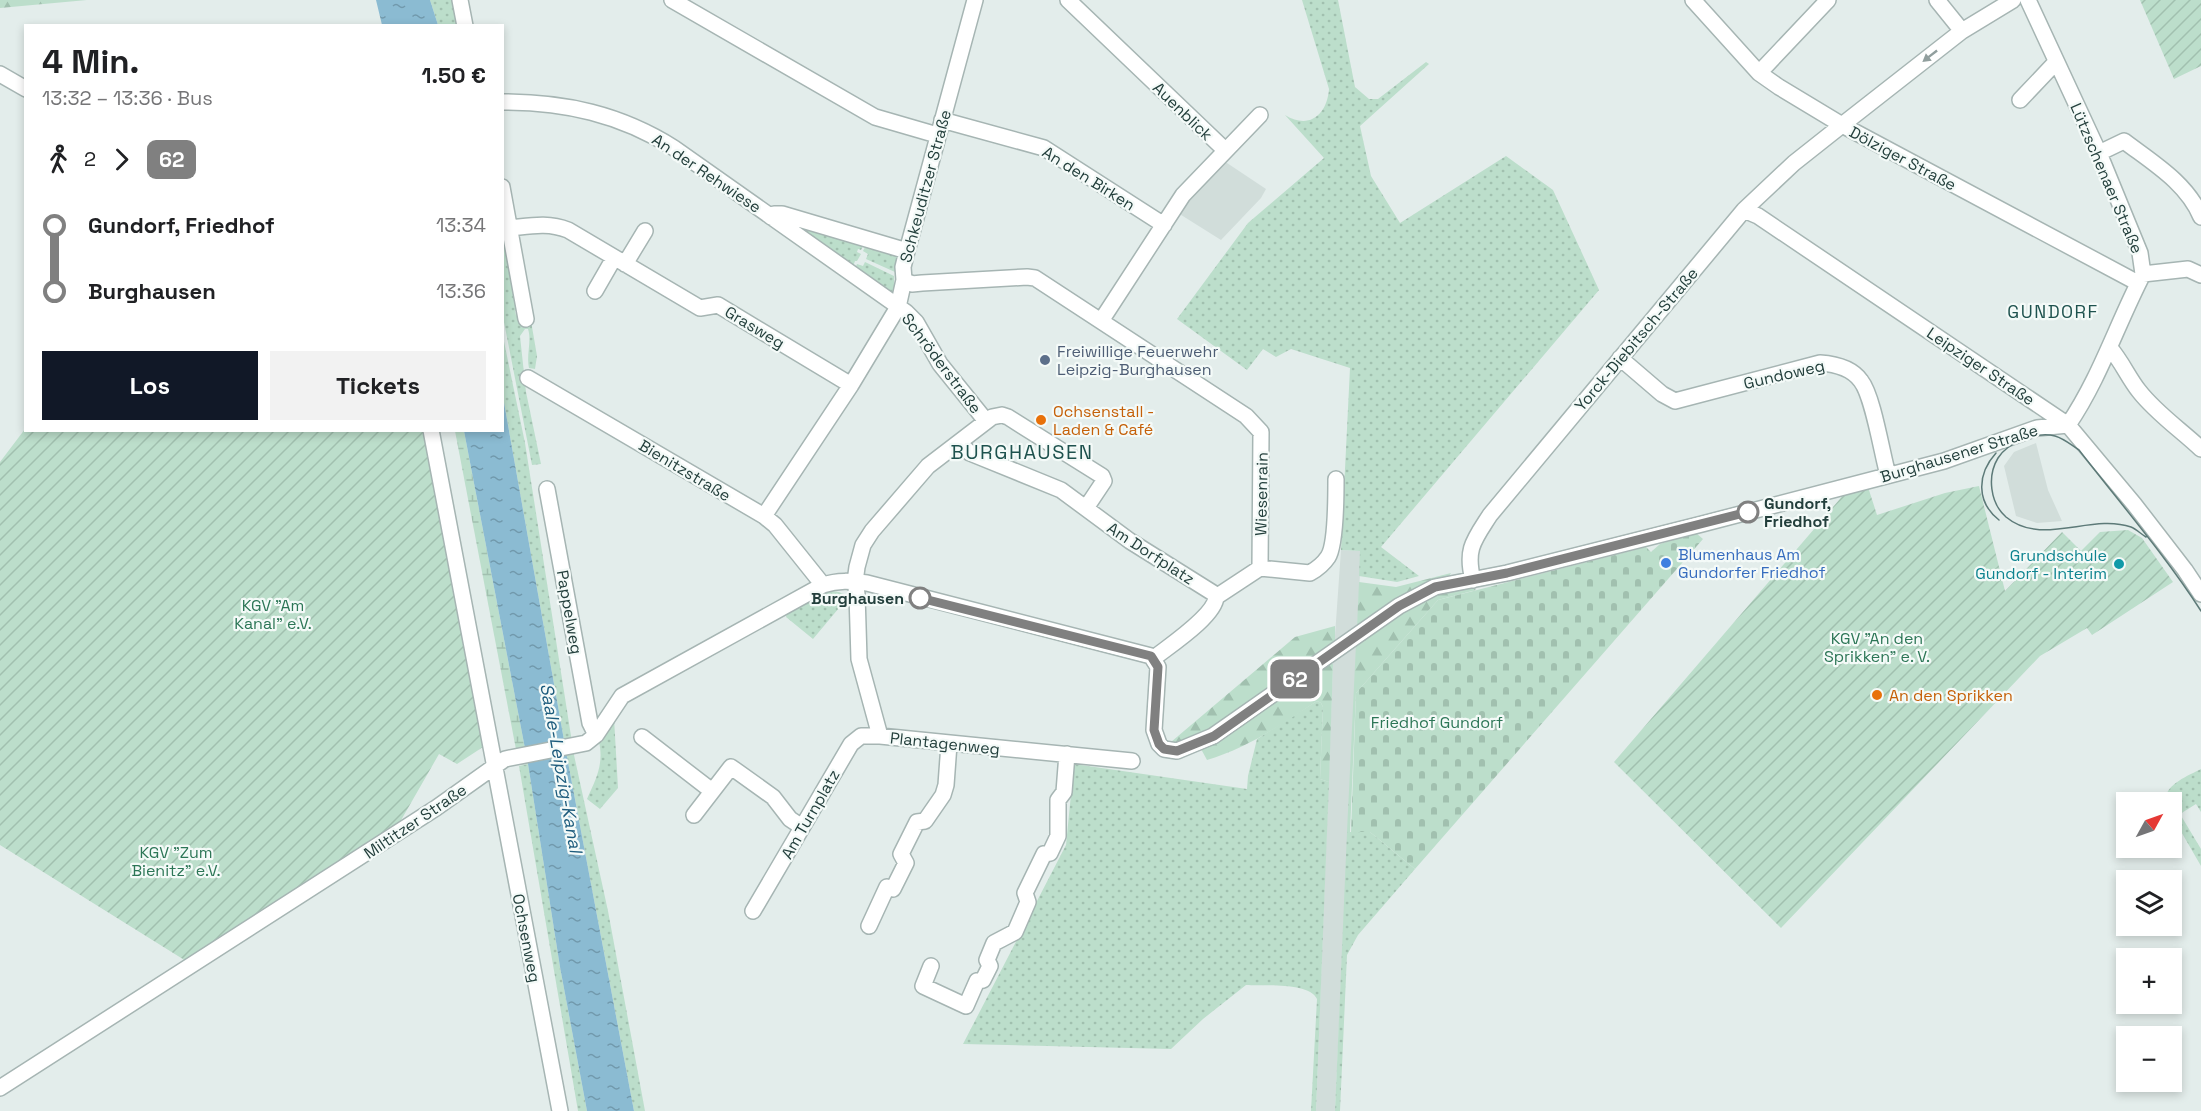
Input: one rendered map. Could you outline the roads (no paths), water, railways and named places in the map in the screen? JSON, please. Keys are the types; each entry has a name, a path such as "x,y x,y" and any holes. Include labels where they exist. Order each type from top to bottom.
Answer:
{"street":[{"path":"460,0 465,24"},
{"path":"672,0 875,117 937,135"},
{"name":"Schkeuditzer Straße","path":"764,516 851,385 898,306 907,251 975,0"},
{"name":"Auenblick","path":"1068,0 1225,150 1183,195 1101,321"},
{"name":"Dölziger Straße","path":"1693,0 1759,73 1779,87 1842,125 2140,278"},
{"path":"1759,73 1828,0"},
{"path":"1938,0 1962,31"},
{"name":"Yorck-Diebitsch-Straße","path":"1473,579 1468,562 1470,553 1479,532 1490,515 1744,210 1794,164 1962,31 2013,0"},
{"name":"Lützschenaer Straße","path":"2028,0 2099,153 2140,253 2140,278"},
{"path":"2020,100 2056,62"},
{"path":"0,74 24,88"},
{"name":"An der Rehwiese","path":"504,102 552,104 592,112 654,135 898,306"},
{"path":"1225,150 1260,115"},
{"name":"An den Birken","path":"942,120 1044,148 1164,225"},
{"path":"2099,153 2124,141 2179,183 2196,205 2201,217"},
{"path":"504,197 526,319"},
{"name":"Leipziger Straße","path":"1744,210 1758,216 2068,425 2134,504 2201,594"},
{"path":"771,217 774,214 782,214 907,251"},
{"name":"Grasweg","path":"510,228 544,224 558,226 700,309 718,305 851,385"},
{"path":"594,291 645,231"},
{"path":"2068,425 2110,348 2140,278 2194,272 2201,259"},
{"name":"Wiesenrain","path":"904,280 912,284 922,284 1035,278 1256,424 1261,432 1260,568"},
{"name":"Schröderstraße","path":"898,306 916,322 940,364 986,422"},
{"path":"2110,348 2147,400 2201,449"},
{"name":"Gundoweg","path":"1620,358 1662,394 1675,401 1820,363 1844,368 1856,376 1866,389 1888,475"},
{"name":"Bienitzstraße","path":"528,378 764,516 829,583"},
{"path":"855,582 866,538 928,466 997,415 1008,417 1102,476 1104,481 1086,508"},
{"name":"Burghausener Straße","path":"1154,658 1158,667 1154,730 1159,744 1164,749 1177,751 1214,736 1352,639 1420,594 1435,587 1507,573 1944,461 2031,429 2068,425"},
{"path":"431,432 494,766"},
{"name":"Am Dorfplatz","path":"959,443 970,453 1062,490 1130,541 1216,597"},
{"path":"829,583 855,582 1147,654 1154,658 1209,612 1216,602 1216,597 1260,568 1310,573 1317,570 1330,555 1336,508 1336,479"},
{"name":"Pappelweg","path":"547,489 590,723 596,735"},
{"name":"Plantagenweg","path":"855,582 859,659 880,736 1132,761"},
{"name":"Miltitzer Straße","path":"0,1088 426,814 494,766 512,757 586,742 596,735 622,696 829,583"},
{"name":"Am Turnplatz","path":"753,911 851,744 861,736 880,736"},
{"path":"642,737 712,791"},
{"path":"869,926 887,887 893,889 906,862 901,854 917,822 925,821 943,795 946,785 949,744"},
{"path":"931,966 923,986 966,1006 977,981 983,980 990,966 987,960 994,943 1015,932 1028,902 1025,893 1044,854 1050,853 1058,836 1058,800 1064,792 1067,754"},
{"name":"Ochsenweg","path":"494,766 560,1111"},
{"path":"694,815 731,767 773,797 790,819 802,827"}],"water":[{"path":"376,0 430,0 438,24 382,24"},
{"name":"Saale-Leipzig-Kanal","path":"504,403 567,757 634,1111 587,1111 560,967 528,764 464,432 504,432"}],"tram line":[{"path":"2146,537 2131,527 2116,524 2051,530 2020,525 2006,517 1996,504 1991,481 1998,458 2016,443 2040,435 2059,437 2079,450 2157,549 2201,611"},
{"path":"1996,453 1985,470 1982,488 1986,505 1999,520"}],"place":[{"name":"Freiwillige Feuerwehr Leipzig-Burghausen","path":"1045,360"},
{"name":"Ochsenstall - Laden & Café","path":"1041,420"},
{"name":"Gundorf, Friedhof","path":"1748,512"},
{"name":"Blumenhaus Am Gundorfer Friedhof","path":"1666,563"},
{"name":"Grundschule Gundorf - Interim","path":"2119,564"},
{"name":"Burghausen","path":"920,598"},
{"name":"An den Sprikken","path":"1877,695"}],"district":[{"name":"GUNDORF","path":"2053,312"},
{"name":"BURGHAUSEN","path":"1022,452"}],"park label":[{"name":"KGV \"Am Kanal\" e.V.","path":"273,614"},
{"name":"KGV \"An den Sprikken\" e. V.","path":"1877,647"},
{"name":"Friedhof Gundorf","path":"1437,722"},
{"name":"KGV \"Zum Bienitz\" e.V.","path":"176,861"}]}
